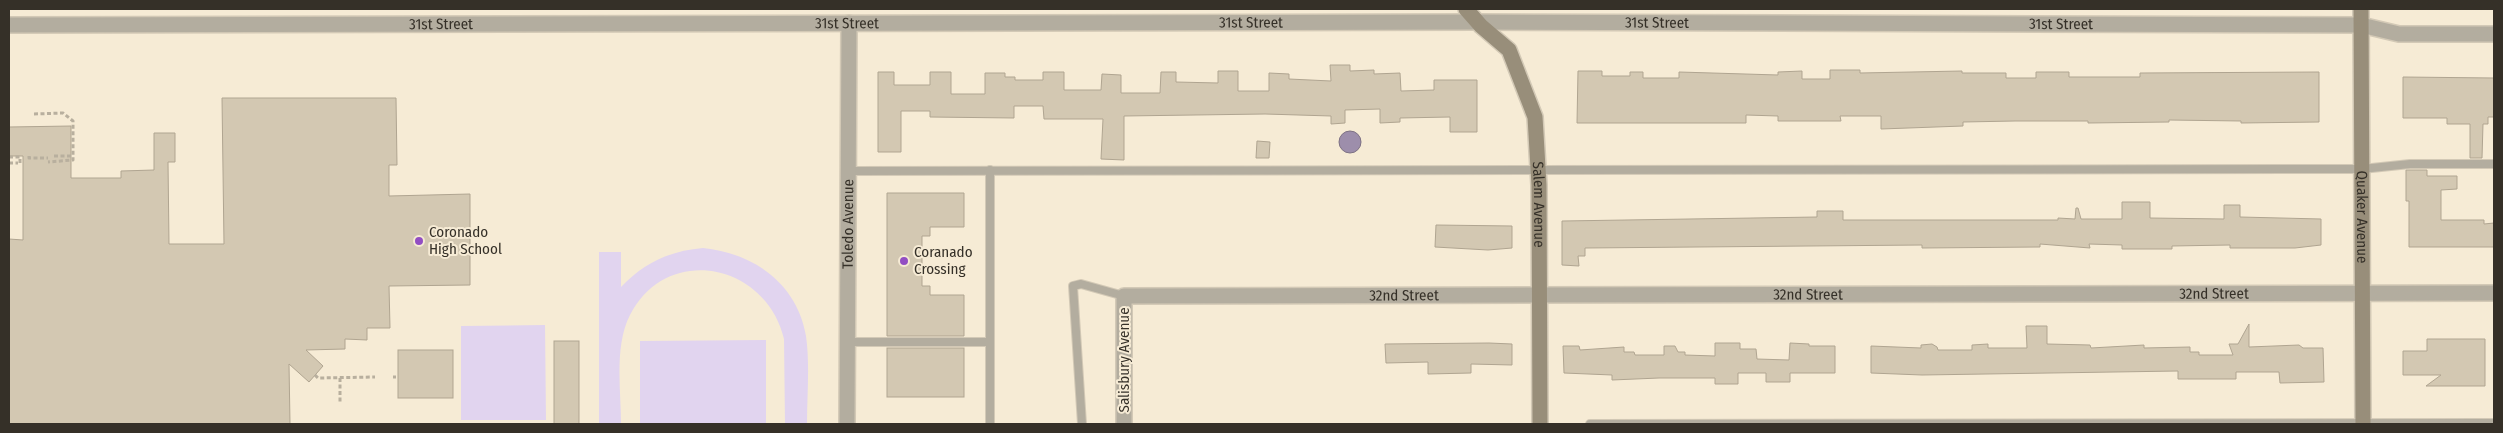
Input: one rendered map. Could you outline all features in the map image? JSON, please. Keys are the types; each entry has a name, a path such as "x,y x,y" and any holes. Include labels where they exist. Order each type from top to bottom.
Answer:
{"street":[{"name":"Salem Avenue","path":"1466,9 1477,22 1509,50 1535,117 1538,172 1540,424"},
{"name":"Quaker Avenue","path":"2361,9 2363,423"},
{"name":"31st Street","path":"9,25 1477,22 2361,25 2399,34 2494,34"},
{"name":"Toledo Avenue","path":"847,424 849,23"},
{"name":"32nd Street","path":"1124,296 2494,293"},
{"name":"Salisbury Avenue","path":"1124,296 1124,424"}],"lane":[{"path":"848,171 1538,172 2362,169 2410,164 2494,164"},
{"path":"990,170 990,424"},
{"path":"1084,424 1074,286 1081,284 1124,296"},
{"path":"848,342 990,342"},
{"path":"1590,424 2494,423"}],"path":[{"path":"29,156 29,158 48,160 73,160 73,121 63,113 34,114"},
{"path":"54,156 73,156"},
{"path":"9,158 20,157 19,163 9,162"},
{"path":"315,375 318,378 376,377"},
{"path":"340,378 340,402"}],"shaded area":[{"path":"1350,131 1358,134 1361,142 1358,150 1350,153 1342,150 1339,142 1342,134"},
{"path":"703,248 739,256 755,264 783,286 793,301 801,317 806,336 808,369 807,424 785,424 784,339 774,313 758,293 737,279 714,272 690,271 667,278 647,292 630,315 625,327 620,354 621,424 599,424 599,252 621,252 621,287 639,271 668,255"},
{"path":"545,325 546,420 461,420 461,326"},
{"path":"766,340 766,424 640,424 640,341"}],"building":[{"path":"1330,65 1350,65 1350,71 1374,70 1374,74 1400,73 1401,91 1434,90 1434,80 1477,80 1477,132 1450,132 1450,117 1400,118 1400,122 1380,123 1380,109 1345,110 1345,123 1331,124 1331,116 1265,114 1124,116 1124,160 1101,159 1103,119 1044,119 1043,106 1014,106 1014,118 930,117 930,111 901,111 901,152 878,152 878,72 894,72 894,85 930,85 930,72 951,72 951,94 985,94 985,73 1005,73 1005,77 1015,77 1015,80 1043,80 1043,72 1064,72 1064,90 1101,90 1102,74 1121,75 1121,93 1160,93 1161,72 1176,72 1176,82 1218,83 1218,71 1238,71 1238,91 1269,91 1269,73 1289,74 1289,79 1331,81"},
{"path":"1830,70 1860,70 1860,73 1962,71 1962,73 2006,73 2006,78 2036,78 2036,72 2069,72 2069,77 2140,77 2140,73 2319,72 2319,122 2241,123 2241,121 2169,120 2169,122 2088,123 2088,121 2015,121 1963,122 1963,126 1881,129 1881,116 1840,116 1841,121 1778,121 1778,116 1746,115 1746,123 1577,123 1578,71 1602,71 1602,76 1630,76 1630,72 1643,72 1643,78 1679,78 1679,72 1778,75 1778,72 1802,71 1802,79 1830,79"},
{"path":"2403,77 2494,78 2494,117 2488,117 2488,124 2483,124 2482,158 2470,158 2470,124 2447,124 2447,118 2403,118"},
{"path":"222,98 396,98 397,165 389,165 389,196 470,194 470,285 389,286 390,328 367,328 367,340 345,339 345,349 306,350 323,366 309,382 289,364 290,424 9,424 9,239 23,240 23,156 9,156 9,127 71,126 71,178 121,178 121,171 154,170 154,133 175,133 175,162 168,162 169,244 224,244"},
{"path":"1257,141 1270,142 1269,158 1256,158"},
{"path":"2406,170 2427,170 2427,176 2457,176 2457,189 2441,190 2441,220 2484,220 2484,224 2494,223 2494,247 2409,247 2409,201 2406,201"},
{"name":"Coranado Crossing","path":"887,193 964,193 964,227 930,227 930,236 922,236 922,286 930,286 930,295 964,295 964,336 887,336"},
{"path":"2122,202 2150,202 2150,218 2224,219 2224,205 2240,205 2240,217 2321,219 2321,245 2295,248 2230,248 2230,245 2172,246 2172,249 2122,249 2122,245 2089,244 2090,248 2040,244 2040,247 1922,248 1922,245 1585,248 1585,256 1578,256 1579,266 1562,265 1562,221 1817,217 1817,211 1843,211 1843,220 2058,220 2058,218 2075,219 2076,208 2078,208 2081,219 2122,219"},
{"path":"1436,225 1512,226 1512,248 1488,250 1435,247"},
{"path":"2249,324 2249,347 2299,345 2303,348 2323,348 2324,382 2280,383 2279,372 2236,372 2236,379 2178,379 2178,371 1922,375 1871,373 1871,346 1921,348 1921,345 1932,344 1938,350 1972,350 1972,345 1988,344 1988,348 2027,348 2026,326 2047,326 2047,344 2090,345 2091,348 2144,345 2144,348 2190,347 2190,352 2199,352 2199,355 2233,355 2229,344 2238,344"},
{"path":"2427,339 2485,339 2485,386 2426,386 2441,375 2403,375 2403,351 2427,351"},
{"path":"554,341 579,341 579,424 554,424"},
{"path":"1715,343 1740,343 1740,349 1756,349 1757,359 1789,360 1790,343 1809,344 1809,346 1835,346 1835,373 1790,373 1790,382 1766,382 1766,373 1738,373 1738,384 1715,384 1715,378 1612,380 1612,375 1564,373 1563,346 1579,346 1580,350 1624,347 1624,352 1634,352 1635,355 1664,355 1664,346 1675,346 1678,352 1685,352 1685,355 1715,356"},
{"path":"1385,344 1512,344 1512,365 1471,364 1471,373 1428,374 1428,362 1386,363"},
{"path":"887,348 964,348 964,397 887,397"},
{"path":"398,350 453,350 453,398 398,398"}],"place":[{"name":"Coronado High School","path":"419,241"},
{"name":"Coranado Crossing","path":"904,261"}]}
